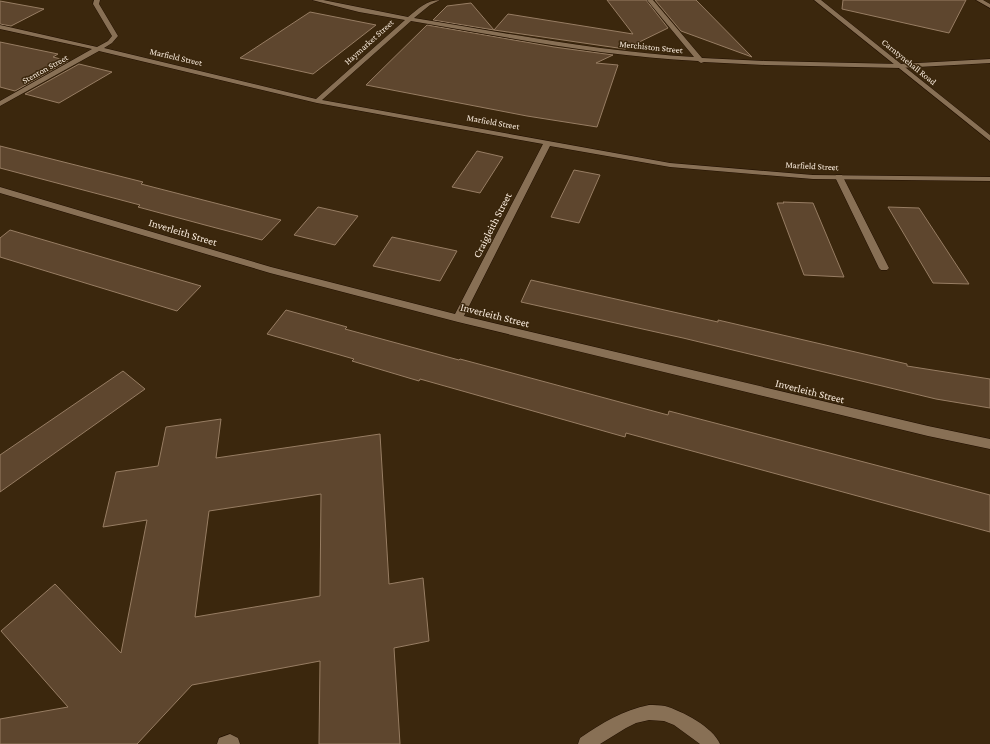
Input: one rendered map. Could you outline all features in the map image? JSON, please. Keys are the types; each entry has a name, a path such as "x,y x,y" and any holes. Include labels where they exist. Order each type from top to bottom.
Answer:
{"street":[{"name":"Stenton Street","path":"0,104 110,42 115,36 96,4 97,0"},
{"name":"Merchiston Street","path":"315,0 359,10 653,58 701,61 900,66 990,61"},
{"name":"Haymarket Street","path":"317,101 410,18 428,4 437,0"},
{"path":"650,0 701,61"},
{"name":"Carntynehall Road","path":"817,0 990,139"},
{"path":"979,0 990,6"},
{"name":"Marfield Street","path":"0,27 99,48 317,101 670,165 813,177 990,179"},
{"name":"Craigleith Street","path":"458,318 548,142"},
{"path":"839,177 884,268"},
{"name":"Inverleith Street","path":"0,190 270,270 458,318 928,431 990,444"},
{"path":"586,744 612,726 632,716 653,712 675,716 699,732 712,744"},
{"path":"225,744 230,742 232,744"}],"building":[{"path":"607,0 646,0 668,28 625,49 494,30 508,14 633,34"},
{"path":"655,0 696,0 752,57 681,31"},
{"path":"843,0 966,0 949,33 842,9"},
{"path":"0,1 44,9 11,26 0,24"},
{"path":"471,3 494,30 433,20 447,6"},
{"path":"310,12 376,25 313,74 240,58"},
{"path":"427,25 554,47 613,55 596,63 618,65 597,127 527,116 366,85"},
{"path":"0,42 58,54 53,57 68,61 15,91 0,87"},
{"path":"79,64 112,72 59,103 25,94"},
{"path":"0,146 143,182 141,184 281,220 262,240 205,225 138,207 140,205 0,168"},
{"path":"477,151 503,157 480,193 452,187"},
{"path":"574,170 600,175 579,223 551,217"},
{"path":"783,202 813,203 844,277 804,275 777,203 784,203"},
{"path":"318,207 358,216 335,245 294,235"},
{"path":"888,207 919,208 969,284 933,283"},
{"path":"10,230 201,286 177,311 0,257 0,238"},
{"path":"392,237 457,251 440,281 373,266"},
{"path":"531,280 718,322 718,320 907,364 907,366 990,379 990,408 936,399 683,338 521,302"},
{"path":"286,310 347,327 345,329 668,415 669,411 990,495 990,532 626,433 625,437 420,379 419,381 352,361 354,359 267,334"},
{"path":"123,371 145,389 0,492 0,455"},
{"path":"221,419 216,458 380,434 389,584 423,578 429,641 394,648 400,744 319,744 320,661 192,685 137,744 0,744 0,719 68,707 1,631 55,584 121,653 147,520 103,527 116,472 158,466 166,427","holes":["321,494 320,596 195,617 209,511"]}]}
